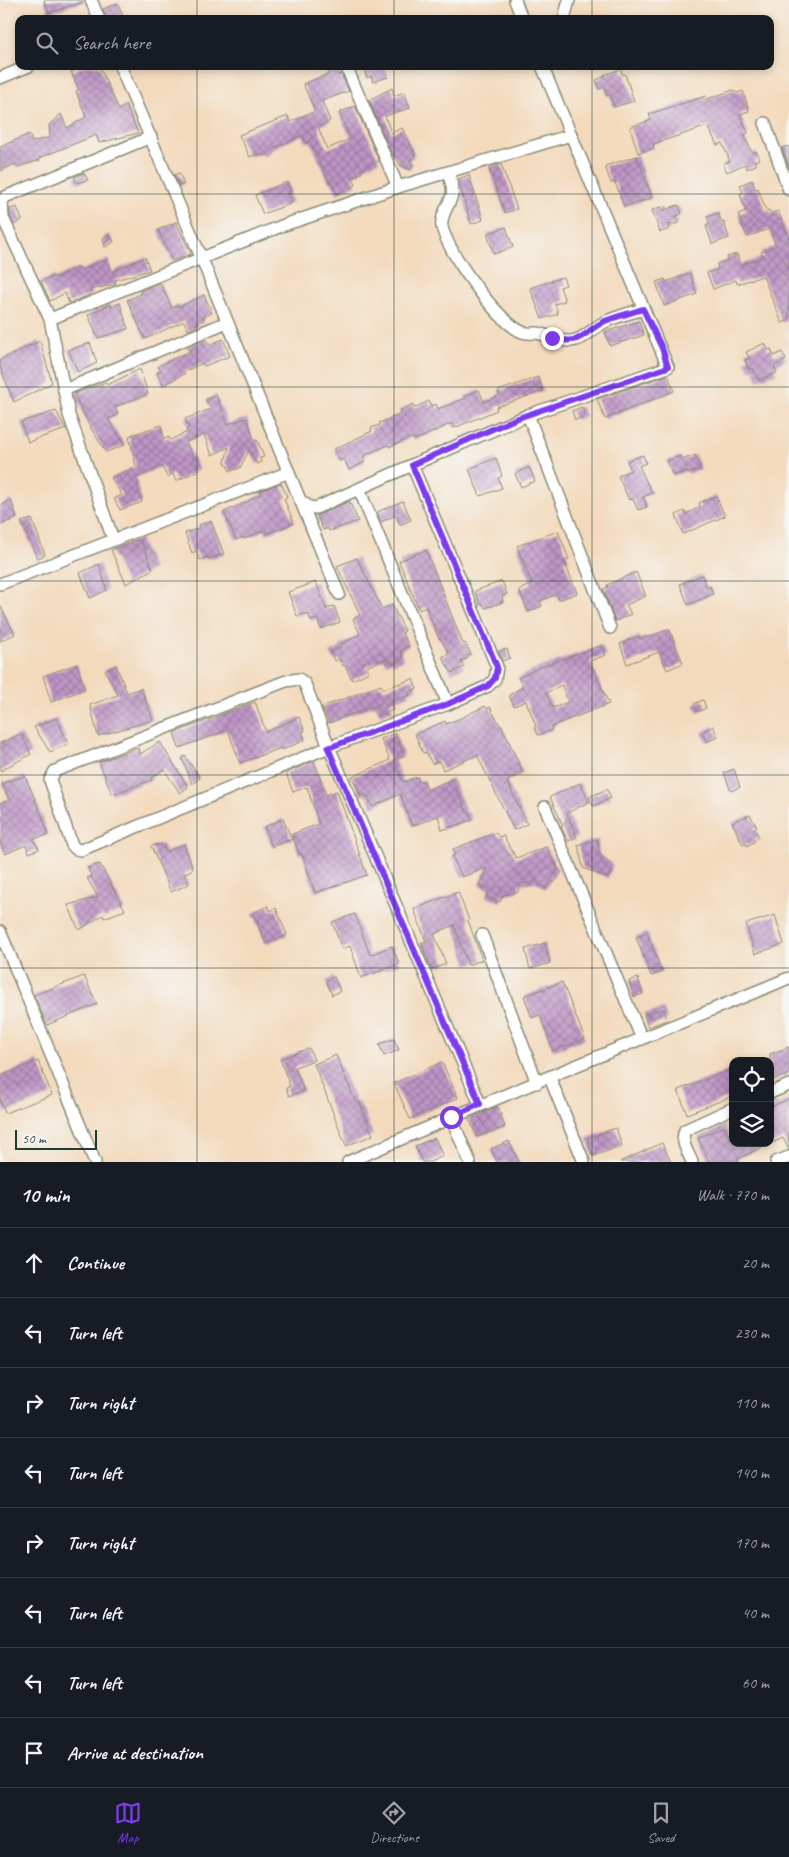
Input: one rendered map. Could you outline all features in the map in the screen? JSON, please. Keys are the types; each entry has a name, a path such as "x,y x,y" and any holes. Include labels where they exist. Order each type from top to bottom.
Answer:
{"street":[{"path":"91,0 97,15"},
{"path":"515,0 521,15"},
{"path":"565,15 569,0"},
{"path":"0,78 19,70"},
{"path":"122,70 201,257 339,594"},
{"path":"348,70 398,187"},
{"path":"300,500 309,507 316,508 528,415 668,367 662,348 643,309 544,70"},
{"path":"765,123 789,190"},
{"path":"50,319 284,225 398,187 571,135"},
{"path":"113,539 70,414 50,319 3,218 2,202 5,197 151,137"},
{"path":"448,173 452,185 452,195 444,210 442,226 447,240 460,264 501,316 523,332 538,333 565,341 572,341 581,338 606,321 643,309"},
{"path":"64,390 227,322"},
{"path":"528,415 610,628"},
{"path":"412,465 497,667 495,678 488,686 448,704 328,748 81,850 76,849 72,845 50,780 55,771 294,679 300,679 305,684 328,748 480,1104"},
{"path":"0,584 288,472"},
{"path":"359,489 448,704"},
{"path":"545,807 642,1039"},
{"path":"0,931 95,1162"},
{"path":"482,935 537,1083"},
{"path":"350,1162 480,1104 550,1078 789,978"},
{"path":"550,1078 584,1162"},
{"path":"774,1091 789,1085"},
{"path":"692,1162 683,1142 682,1135 684,1130 729,1110"},
{"path":"451,1117 470,1162"},
{"path":"776,1162 789,1157"}],"building":[{"path":"44,0 83,0 83,2 49,13"},
{"path":"118,3 122,15 105,15 103,9"},
{"path":"76,70 101,70 119,110 126,105 138,133 99,143 96,135 39,158 40,160 17,167 15,164 0,171 0,147 29,134 32,142 50,137 49,125 61,114 67,128 86,117 76,91 79,90 71,72"},
{"path":"336,70 338,75 341,74 349,91 322,101 330,121 318,127 327,149 351,139 339,113 355,106 379,161 360,170 362,173 352,177 356,185 337,194 331,181 329,182 310,141 306,143 303,135 274,148 265,156 257,154 250,157 239,135 288,116 290,122 315,111 303,84 329,74 328,72"},
{"path":"364,70 385,70 388,77 373,82 371,76 367,78"},
{"path":"621,70 622,74 625,74 634,101 614,107 610,95 607,96 605,87 599,89 596,80 604,77 604,75"},
{"path":"392,88 394,96 404,92 410,108 385,116 391,133 402,128 415,154 409,160 413,164 410,170 400,165 394,154 392,155 369,100"},
{"path":"733,90 737,93 743,91 749,111 740,114 748,133 744,135 752,153 756,151 759,159 755,161 756,165 747,169 745,164 727,172 723,164 730,161 722,143 717,145 708,126 653,144 654,148 638,153 630,127 651,120 649,114 706,96 707,99"},
{"path":"789,146 789,168 782,148"},
{"path":"637,156 652,198 624,207 615,182 611,183 605,166"},
{"path":"501,164 517,209 505,213 489,168"},
{"path":"84,173 88,180 77,183 74,177"},
{"path":"179,173 184,184 179,186 174,175"},
{"path":"469,175 483,220 471,224 458,179"},
{"path":"752,180 755,189 758,188 766,211 769,210 771,213 778,211 789,238 789,320 782,323 763,276 737,284 736,280 713,289 707,273 718,269 717,264 728,260 727,257 737,254 740,265 764,257 761,252 776,246 769,229 747,237 738,214 746,211 740,194 743,193 740,185"},
{"path":"287,182 291,193 288,194 292,203 263,214 255,195"},
{"path":"678,205 682,214 676,216 678,223 669,225 670,229 660,232 652,210 661,207 662,211"},
{"path":"17,207 22,220 14,225 10,216 10,209"},
{"path":"718,213 722,223 724,222 729,238 712,244 706,226 710,224 707,217"},
{"path":"176,222 191,254 172,261 158,230"},
{"path":"506,227 513,247 494,254 487,234"},
{"path":"109,234 114,242 105,247 103,238"},
{"path":"145,257 150,270 115,280 116,284 90,290 92,294 69,303 65,293 50,301 41,281 54,276 55,278 79,267 81,270 108,259 112,272"},
{"path":"690,273 697,294 664,306 656,282 665,279 666,282"},
{"path":"563,277 566,285 560,287 565,301 555,304 558,314 542,319 530,288"},
{"path":"160,283 172,308 178,305 179,307 204,295 212,313 203,317 204,320 196,324 197,326 188,330 184,321 145,339 127,300 141,294 140,291"},
{"path":"120,303 128,329 98,338 88,315 110,304 111,307"},
{"path":"639,321 644,335 610,346 605,332"},
{"path":"206,339 209,345 223,339 230,356 204,366 202,363 163,385 157,372 161,371 158,366 190,351 188,347"},
{"path":"40,341 52,383 14,402 0,367 0,360"},
{"path":"90,343 97,363 78,372 68,350"},
{"path":"765,343 768,350 771,349 774,356 782,352 786,360 774,366 777,373 758,380 753,368 749,370 745,360 749,358 746,352"},
{"path":"140,369 148,394 115,407 118,415 108,419 125,445 106,452 90,427 74,394 106,382 107,385"},
{"path":"668,375 674,391 605,419 597,399"},
{"path":"538,377 543,391 496,407 497,410 454,428 452,423 414,440 413,437 389,447 388,445 367,454 363,457 365,462 349,470 344,459 340,461 334,449 372,431 371,428 401,414 399,411 413,404 414,408 429,401 431,406 436,404 438,409 466,398 465,396 479,390 484,402 500,395 498,391"},
{"path":"216,395 228,424 247,418 254,441 257,440 264,457 260,458 261,462 257,464 249,450 240,468 230,471 225,462 229,447 212,455 204,435 186,442 199,470 176,481 173,474 167,477 162,466 136,478 142,502 120,510 114,499 122,495 111,478 136,466 129,436 161,425 164,439 169,437 170,440 187,432 186,429 189,428 185,419 211,409 206,400"},
{"path":"582,407 585,416 575,420 572,411"},
{"path":"56,411 66,429 28,442 21,422"},
{"path":"643,455 646,463 639,466 652,493 643,497 647,507 638,510 633,499 629,500 618,476 631,470 627,461"},
{"path":"695,455 701,469 688,474 687,471 673,476 667,461 680,456 682,460"},
{"path":"496,458 502,476 498,478 502,488 480,496 469,469"},
{"path":"529,467 535,481 521,487 515,474"},
{"path":"281,483 287,497 284,499 294,523 266,534 265,530 244,539 243,537 236,540 224,512 251,500 261,494 260,491"},
{"path":"716,496 725,516 683,534 676,515 684,511 686,514 700,507 699,503"},
{"path":"11,500 17,518 0,525 0,506"},
{"path":"349,501 358,521 329,531 328,528 323,530 317,515"},
{"path":"403,501 411,520 400,525 396,515 381,522 377,512"},
{"path":"32,519 45,555 37,558 21,522"},
{"path":"211,521 224,554 200,560 196,551 192,553 185,533 199,528 198,525"},
{"path":"558,531 569,559 564,561 577,593 559,600 557,594 540,601 542,606 528,612 519,590 532,584 517,546"},
{"path":"140,539 153,569 126,584 111,550"},
{"path":"426,550 463,644 465,643 471,654 467,656 468,658 461,661 464,667 452,673 442,657 449,654 439,639 426,607 419,610 399,561"},
{"path":"357,558 382,609 392,605 405,631 402,633 409,646 401,650 403,659 393,664 392,661 386,664 384,659 366,667 369,672 352,680 345,665 343,666 339,659 335,661 330,653 360,634 353,619 360,615 337,566"},
{"path":"99,564 107,590 90,598 80,573"},
{"path":"636,572 646,596 626,605 631,614 615,621 603,589 608,587 607,585"},
{"path":"702,575 707,588 710,586 713,594 688,605 680,584"},
{"path":"502,581 507,594 502,596 503,602 485,608 483,604 480,605 475,591"},
{"path":"316,582 326,609 334,606 340,622 321,629 317,619 311,621 308,613 297,616 288,592"},
{"path":"0,605 15,634 0,641"},
{"path":"669,629 683,663 667,670 659,652 627,664 620,644 639,636 640,639 646,638"},
{"path":"602,645 606,655 590,661 609,704 557,724 551,728 552,730 538,735 526,701 514,706 509,695 523,687 518,678 538,668","holes":["562,685 568,702 553,708 546,693"]},
{"path":"507,649 510,658 502,661 499,651"},
{"path":"77,664 85,689 51,702 43,676"},
{"path":"116,665 127,693 141,688 153,720 98,736 90,705 118,695 105,670"},
{"path":"413,679 417,689 409,692 410,695 390,702 393,710 380,715 376,705 329,723 322,707 381,685 383,689"},
{"path":"703,700 706,708 698,712 694,704"},
{"path":"255,702 266,732 299,717 305,731 302,732 305,740 282,750 281,748 240,763 228,730 179,748 174,733"},
{"path":"485,706 487,709 490,707 502,726 523,773 507,781 527,824 514,830 477,755 443,770 439,761 432,764 426,752 423,753 415,734 445,721 446,724 461,718"},
{"path":"57,718 68,744 50,752 34,727"},
{"path":"713,726 718,737 706,742 702,732"},
{"path":"395,733 404,756 394,760 403,782 417,777 419,782 424,780 427,790 452,779 472,820 442,830 438,816 412,826 400,794 372,807 368,796 366,797 365,794 361,796 352,777 390,760 381,739"},
{"path":"21,734 31,754 0,771 0,743"},
{"path":"160,742 188,787 180,793 164,769 151,778 152,780 112,794 99,762 138,748 140,754"},
{"path":"185,756 200,778 192,784 182,758"},
{"path":"314,761 326,795 337,791 367,875 315,893 302,854 299,854 292,834 319,824 307,787 293,792 286,773"},
{"path":"734,769 740,787 731,791 724,773"},
{"path":"25,776 43,818 48,835 33,839 39,849 29,853 26,845 5,854 0,842 0,803 9,800 2,783"},
{"path":"580,783 589,802 567,813 577,837 568,841 550,797"},
{"path":"607,789 611,798 593,806 589,797"},
{"path":"750,815 757,827 754,828 759,837 747,846 746,843 743,845 732,822"},
{"path":"283,819 292,839 272,847 264,827"},
{"path":"495,833 500,837 503,835 516,858 546,847 558,869 545,889 536,882 520,884 518,892 503,895 500,902 486,897 489,889 479,885 487,868 462,877 452,856 455,855 453,849"},
{"path":"598,839 599,854 613,865 608,878 583,868 578,845"},
{"path":"162,844 166,852 184,844 193,869 184,874 189,884 171,892 151,846"},
{"path":"100,864 125,910 104,918 103,915 79,930 68,905 98,897 87,878 92,877 87,868"},
{"path":"458,892 482,960 468,965 454,925 434,934 446,964 432,969 421,943 426,941 414,909"},
{"path":"268,906 270,911 276,908 287,935 266,944 253,913"},
{"path":"355,914 370,955 392,946 399,964 361,978 350,946 342,949 332,922"},
{"path":"775,915 784,944 755,954 746,924"},
{"path":"647,933 662,972 651,976 636,937"},
{"path":"545,943 550,963 530,969 525,949"},
{"path":"84,976 97,1004 47,1025 34,995"},
{"path":"334,977 340,991 332,995 326,981"},
{"path":"638,978 643,994 634,997 629,981"},
{"path":"562,982 585,1039 553,1051 540,1015 532,1018 524,996"},
{"path":"664,1009 667,1020 648,1027 644,1014"},
{"path":"394,1039 399,1050 384,1056 379,1044"},
{"path":"789,1047 789,1074 774,1080 774,1057 770,1057 770,1054"},
{"path":"309,1048 314,1060 295,1067 304,1091 289,1096 286,1088 290,1086 280,1059"},
{"path":"336,1055 356,1103 359,1101 373,1135 346,1146 314,1064"},
{"path":"38,1061 52,1095 5,1113 0,1101 0,1076"},
{"path":"442,1062 458,1098 410,1119 394,1083"},
{"path":"729,1071 729,1098 687,1114 678,1090"},
{"path":"789,1099 789,1150 783,1138 774,1142 774,1105"},
{"path":"498,1107 505,1127 477,1137 469,1118"},
{"path":"725,1126 729,1136 729,1147 763,1147 737,1159 739,1162 709,1162 698,1138"},
{"path":"616,1128 622,1146 593,1156 587,1138"},
{"path":"435,1138 443,1156 430,1162 422,1162 415,1146"},
{"path":"509,1141 519,1162 497,1162 491,1149"},
{"path":"662,1143 671,1162 620,1162"}],"route":[{"path":"451,1117 480,1104 328,748 448,704 488,686 495,678 497,667 412,465 515,419 668,367 662,348 643,309 606,321 581,338 572,341 552,338"}]}
